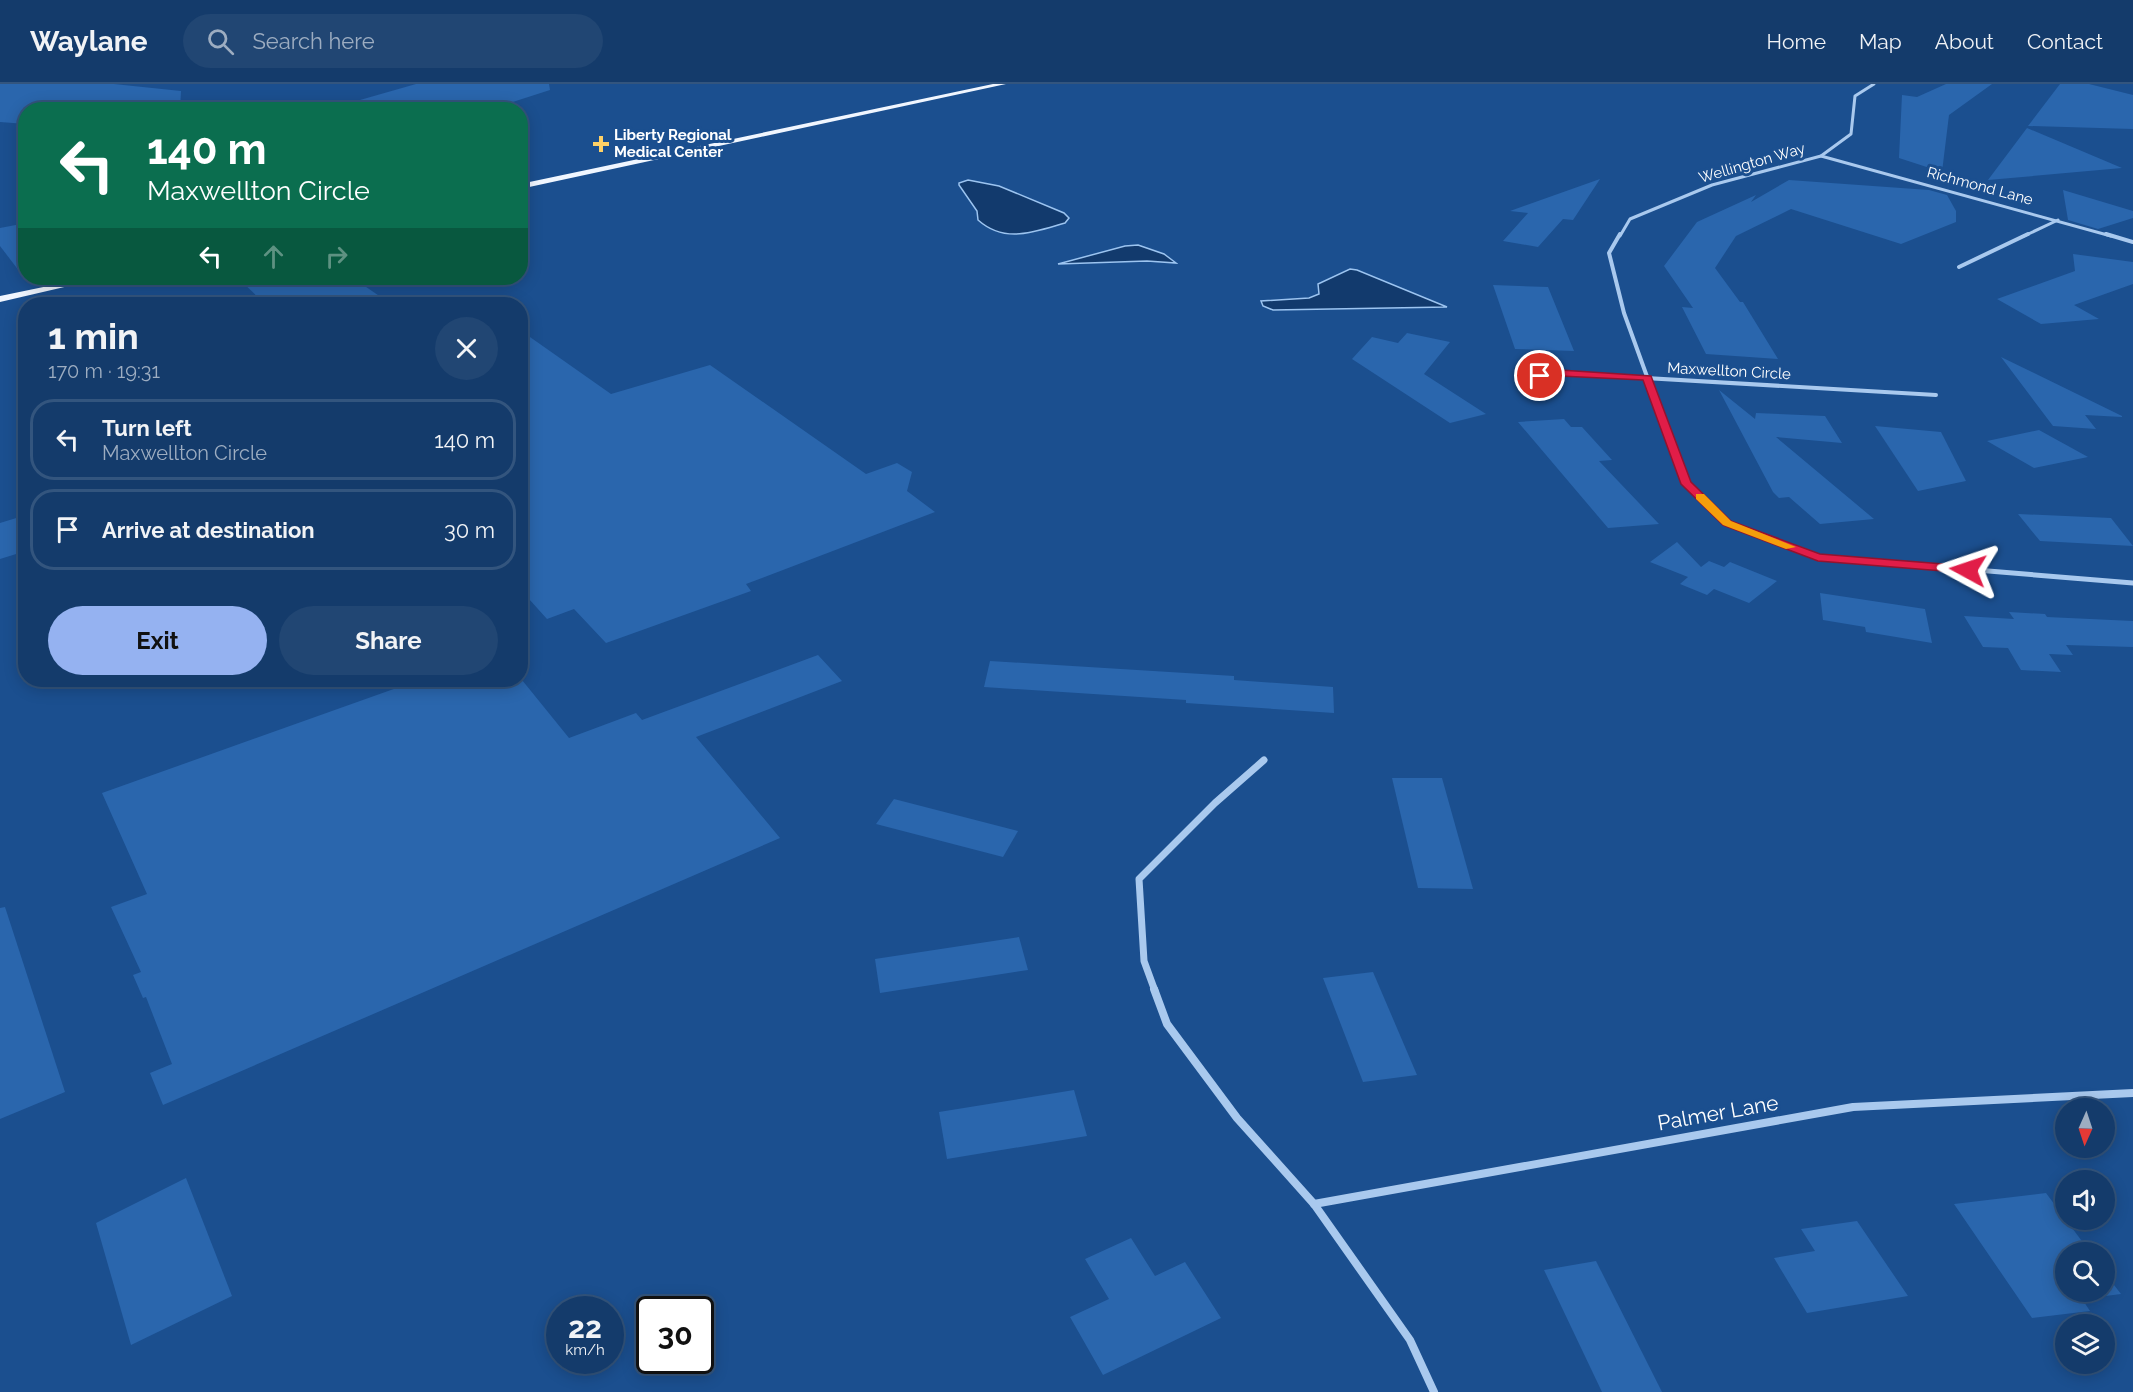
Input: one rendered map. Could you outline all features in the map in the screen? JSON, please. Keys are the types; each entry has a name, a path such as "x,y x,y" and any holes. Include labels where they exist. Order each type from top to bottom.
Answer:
{"main road":[{"path":"528,185 1003,84"},
{"path":"0,298 64,285"}],"street":[{"name":"Wellington Way","path":"1874,84 1855,96 1851,134 1821,156 1712,185 1630,219 1608,253 1624,313 1686,484 1727,523 1818,557 2133,583"},
{"name":"Richmond Lane","path":"1821,156 2133,242"},
{"path":"1959,267 2059,220"},
{"name":"Maxwellton Circle","path":"1520,379 1560,373 1936,395"},
{"path":"1264,760 1215,803 1139,879 1144,961 1167,1024 1237,1118 1314,1204 1410,1340 1434,1392"},
{"name":"Palmer Lane","path":"1314,1204 1853,1107 2133,1093"}],"water":[{"path":"968,180 999,186 1064,213 1069,218 1065,223 1031,232 1009,234 999,232 978,220 977,211 959,185"},
{"path":"1138,245 1164,254 1176,263 1147,261 1058,264 1125,246"},
{"path":"1350,269 1447,307 1273,310 1263,306 1261,301 1309,298 1319,294 1318,284"}],"building":[{"path":"0,84 114,84 181,91 180,102 18,102 18,123 0,122"},
{"path":"416,84 549,84 550,90 513,102 353,102"},
{"path":"1946,84 1992,84 1949,115 1942,172 1899,158 1902,95 1917,97"},
{"path":"2060,84 2089,84 2133,95 2133,129 2028,126"},
{"path":"2027,128 2122,168 1988,180"},
{"path":"1600,179 1573,220 1563,219 1538,247 1503,241 1528,213 1510,211"},
{"path":"1789,180 1929,190 1947,195 1956,211 1956,222 1901,244 1791,209 1736,236 1715,268 1740,302 1743,302 1778,359 1706,354 1682,307 1693,308 1664,266 1697,222 1756,195 1751,202"},
{"path":"2063,190 2133,211 2133,218 2098,229 2068,220"},
{"path":"18,225 18,270 0,246 0,228"},
{"path":"2073,254 2133,262 2133,284 2074,305 2099,319 2041,324 1997,299 2075,271"},
{"path":"245,285 363,285 381,297 258,297"},
{"path":"1493,285 1548,287 1574,351 1515,349"},
{"path":"1407,333 1450,342 1424,374 1486,414 1450,423 1352,359 1372,337 1398,343"},
{"path":"528,336 611,394 710,365 866,474 897,463 912,472 907,491 935,512 746,584 751,591 606,643 574,609 547,619 528,598"},
{"path":"2001,357 2122,417 2085,415 2096,429 2053,426"},
{"path":"1719,390 1755,419 1756,413 1825,416 1842,443 1776,437 1874,519 1820,524 1789,497 1779,498 1773,492"},
{"path":"1564,419 1571,427 1582,427 1612,460 1599,461 1659,524 1608,528 1518,422"},
{"path":"1875,426 1941,432 1966,481 1918,491"},
{"path":"2039,430 2088,457 2034,468 1987,441"},
{"path":"2018,514 2111,518 2133,546 2040,541"},
{"path":"18,517 18,553 0,559 0,523"},
{"path":"1677,542 1701,567 1709,561 1724,567 1730,562 1777,581 1749,603 1714,589 1707,595 1680,584 1688,577 1650,562"},
{"path":"1820,593 1925,609 1932,643 1866,632 1865,627 1823,620"},
{"path":"2009,612 2045,614 2047,617 2133,621 2133,647 2066,645 2073,655 2049,654 2061,672 2021,670 2008,648 1983,647 1964,616 2014,619"},
{"path":"818,655 842,681 696,737 780,838 163,1105 150,1073 172,1064 146,997 143,998 133,975 141,972 111,907 147,894 102,793 399,687 528,687 569,738 636,713 642,720"},
{"path":"990,661 1234,676 1234,680 1333,687 1334,713 1186,703 1186,700 984,687"},
{"path":"1392,778 1442,778 1473,889 1418,888"},
{"path":"894,799 1018,831 1003,857 876,824"},
{"path":"5,907 65,1092 0,1119 0,908"},
{"path":"1019,937 1028,970 880,993 875,959"},
{"path":"1373,972 1417,1075 1363,1082 1323,978"},
{"path":"1074,1090 1087,1136 947,1159 939,1112"},
{"path":"186,1178 232,1296 131,1345 96,1223"},
{"path":"2046,1193 2055,1205 2055,1230 2074,1230 2083,1242 2055,1242 2055,1302 2084,1302 2090,1311 2032,1318 1954,1204"},
{"path":"1857,1221 1908,1296 1807,1313 1774,1258 1815,1251 1801,1229"},
{"path":"1131,1238 1155,1276 1185,1262 1221,1318 1103,1375 1070,1317 1109,1299 1085,1259"},
{"path":"1596,1261 1662,1392 1602,1392 1544,1270"},
{"path":"2115,1286 2121,1294 2115,1295"}],"slow traffic":[{"path":"1700,497 1727,523 1790,547"}],"place":[{"name":"Liberty Regional Medical Center","path":"601,144"}],"route":[{"path":"1540,376 1560,373 1647,378 1686,484 1727,523 1818,557 1968,570"}]}
